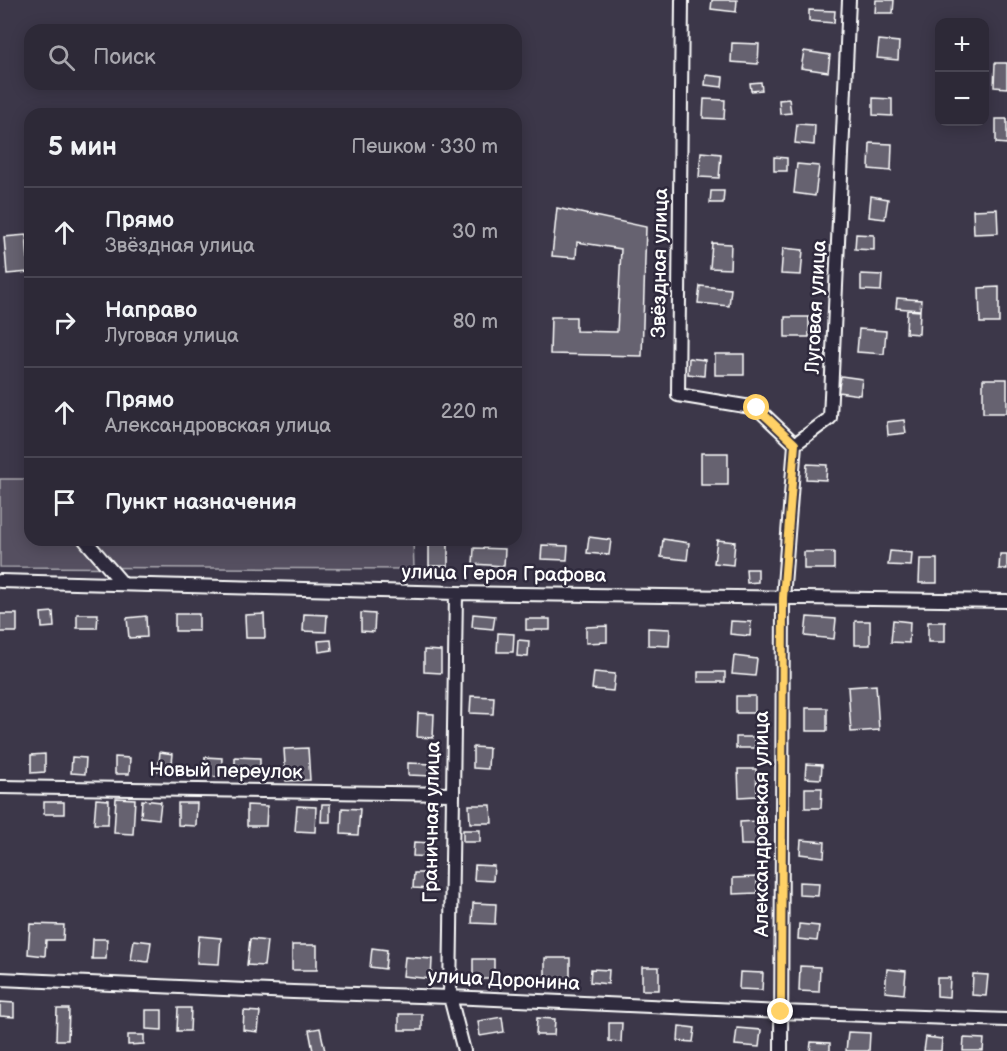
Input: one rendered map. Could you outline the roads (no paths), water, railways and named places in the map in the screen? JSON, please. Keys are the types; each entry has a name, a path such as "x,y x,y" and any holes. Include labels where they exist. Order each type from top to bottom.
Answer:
{"street":[{"name":"Звёздная улица","path":"682,0 678,395 757,408 795,444"},
{"name":"Луговая улица","path":"795,444 830,418 849,0"},
{"path":"783,598 795,444"},
{"path":"90,546 123,584"},
{"name":"улица Героя Графова","path":"0,581 456,592 1007,601"},
{"name":"Граничная улица","path":"456,592 450,997 464,1051"},
{"name":"Александровская улица","path":"781,1051 783,598"},
{"name":"Новый переулок","path":"0,788 452,794"},
{"name":"улица Доронина","path":"0,979 1007,1020"}]}
